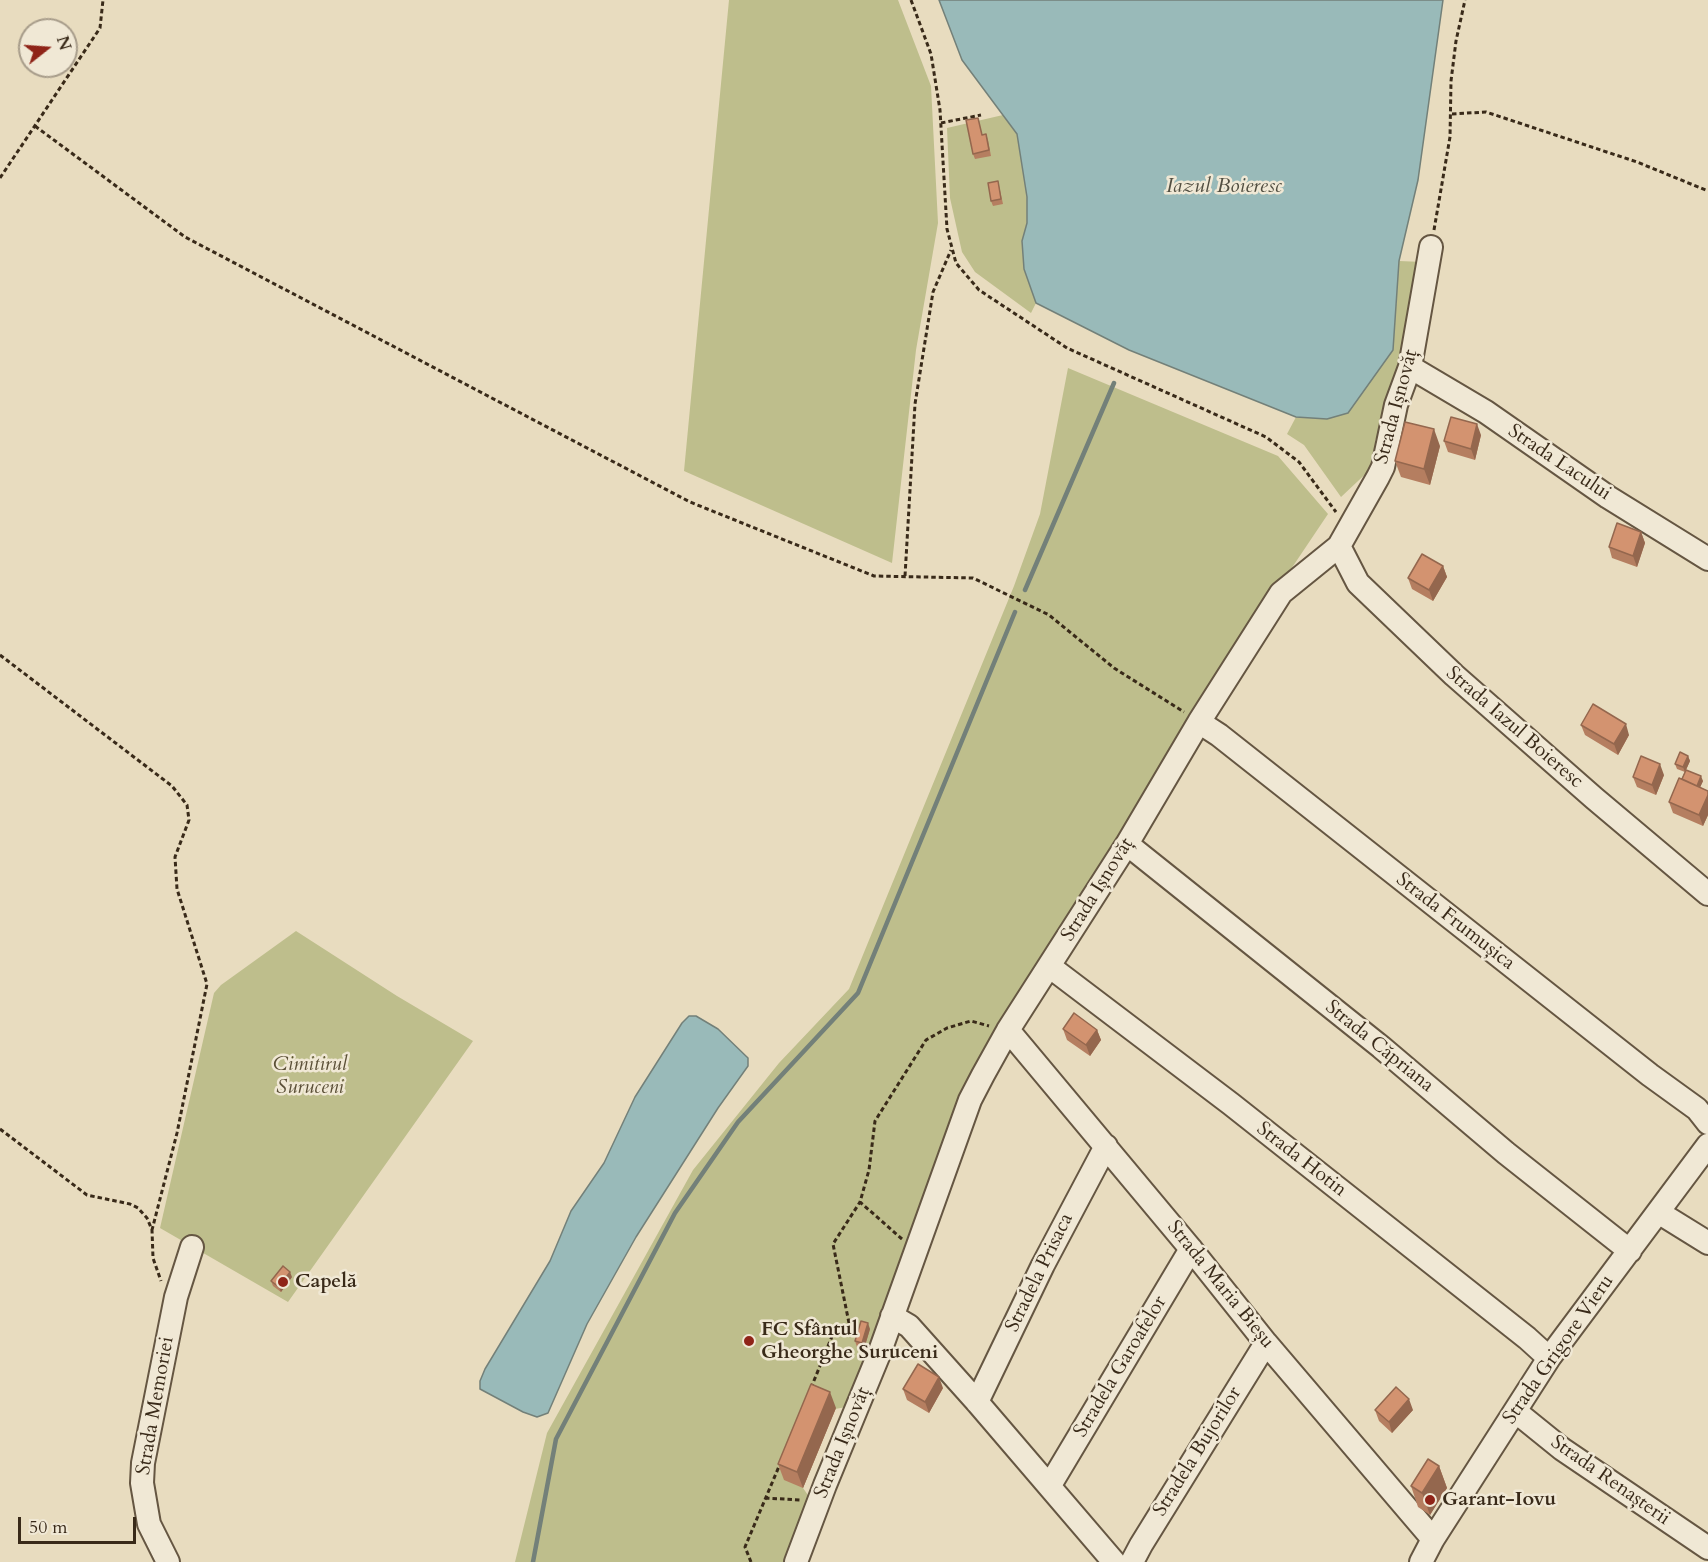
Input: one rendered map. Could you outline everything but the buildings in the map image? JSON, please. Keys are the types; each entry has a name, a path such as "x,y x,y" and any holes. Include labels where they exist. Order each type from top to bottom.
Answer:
{"street":[{"name":"Strada Ișnovăț","path":"796,1562 879,1354 970,1100 1008,1030 1127,844 1199,722 1281,593 1339,546 1383,467 1396,405 1410,367 1431,247"},
{"name":"Strada Lacului","path":"1410,367 1486,412 1608,497 1708,560"},
{"name":"Strada Iazul Boieresc","path":"1339,546 1358,583 1454,675 1708,894"},
{"name":"Strada Frumușica","path":"1199,722 1219,735 1697,1109 1708,1123"},
{"name":"Strada Căpriana","path":"1127,844 1381,1047 1506,1153 1630,1251"},
{"name":"Strada Hotin","path":"1049,966 1231,1104 1527,1338 1549,1358"},
{"name":"Strada Maria Bieșu","path":"1008,1030 1191,1249 1266,1343 1433,1539"},
{"name":"Strada Grigore Vieru","path":"1421,1562 1433,1539 1549,1358 1708,1145"},
{"name":"Stradela Prisaca","path":"977,1402 1042,1265 1106,1146"},
{"path":"1658,1212 1708,1244"},
{"name":"Strada Memoriei","path":"168,1562 149,1524 142,1483 143,1463 176,1298 192,1247"},
{"name":"Stradela Garoafelor","path":"1050,1485 1191,1249"},
{"path":"892,1316 909,1326 1050,1485 1114,1562"},
{"name":"Stradela Bujorilor","path":"1132,1562 1266,1343"},
{"name":"Strada Renașterii","path":"1515,1411 1562,1449 1708,1548"}],"path":[{"path":"0,177 100,28 103,0"},
{"path":"911,0 931,54 941,123 947,229 956,263 979,290 1067,348 1266,437 1299,462 1337,513"},
{"path":"1431,247 1450,137 1451,81 1464,0"},
{"path":"1452,114 1486,112 1637,162 1708,191"},
{"path":"941,123 981,115"},
{"path":"34,126 185,237 690,502 874,576 973,578 1049,615 1114,668 1199,722"},
{"path":"905,577 915,404 933,292 951,250"},
{"path":"0,655 172,786 187,805 189,820 175,856 177,889 207,984 177,1132 152,1230 153,1258 158,1273 163,1285 176,1298"},
{"path":"849,1323 833,1244 860,1202 869,1170 875,1121 926,1040 947,1028 971,1021 1008,1030"},
{"path":"0,1129 87,1195 130,1204 138,1208 147,1218 152,1230"},
{"path":"860,1202 894,1233 916,1249"},
{"path":"809,1393 836,1329"},
{"path":"751,1562 745,1547 783,1456"},
{"path":"765,1498 801,1500 825,1485"}],"green space":[{"path":"729,0 898,0 931,86 938,223 916,350 892,563 684,471"},
{"path":"1003,115 1017,134 1027,197 1027,224 1022,241 1024,269 1036,303 1031,313 975,272 962,252 950,198 947,128"},
{"path":"1399,261 1423,262 1402,374 1375,441 1374,466 1341,497 1304,445 1287,434 1296,417 1327,419 1393,350"},
{"path":"1068,368 1278,456 1328,514 1199,706 956,1105 899,1276 852,1406 835,1409 803,1488 810,1498 786,1562 515,1562 547,1433 693,1170 779,1063 849,989 1014,586 1040,514"},
{"name":"Cimitirul Suruceni","path":"296,931 397,996 473,1041 288,1302 160,1228 214,993 221,985"}],"water":[{"name":"Iazul Boieresc","path":"939,0 1443,0 1418,180 1399,261 1393,350 1348,413 1327,419 1296,417 1129,350 1036,303 1024,269 1022,241 1027,223 1027,197 1017,134 962,60"},
{"path":"689,1016 696,1016 718,1029 748,1058 748,1066 718,1108 636,1237 587,1324 548,1413 537,1417 523,1412 480,1389 480,1381 485,1369 550,1261 571,1211 604,1163 635,1097 682,1023"}],"waterway":[{"path":"1025,590 1114,383"},
{"path":"533,1562 556,1439 675,1213 738,1122 858,993 1015,612"}],"place":[{"name":"Capelă","path":"283,1282"},
{"name":"FC Sfântul Gheorghe Suruceni","path":"749,1341"},
{"name":"Garant-Iovu","path":"1430,1500"}]}
